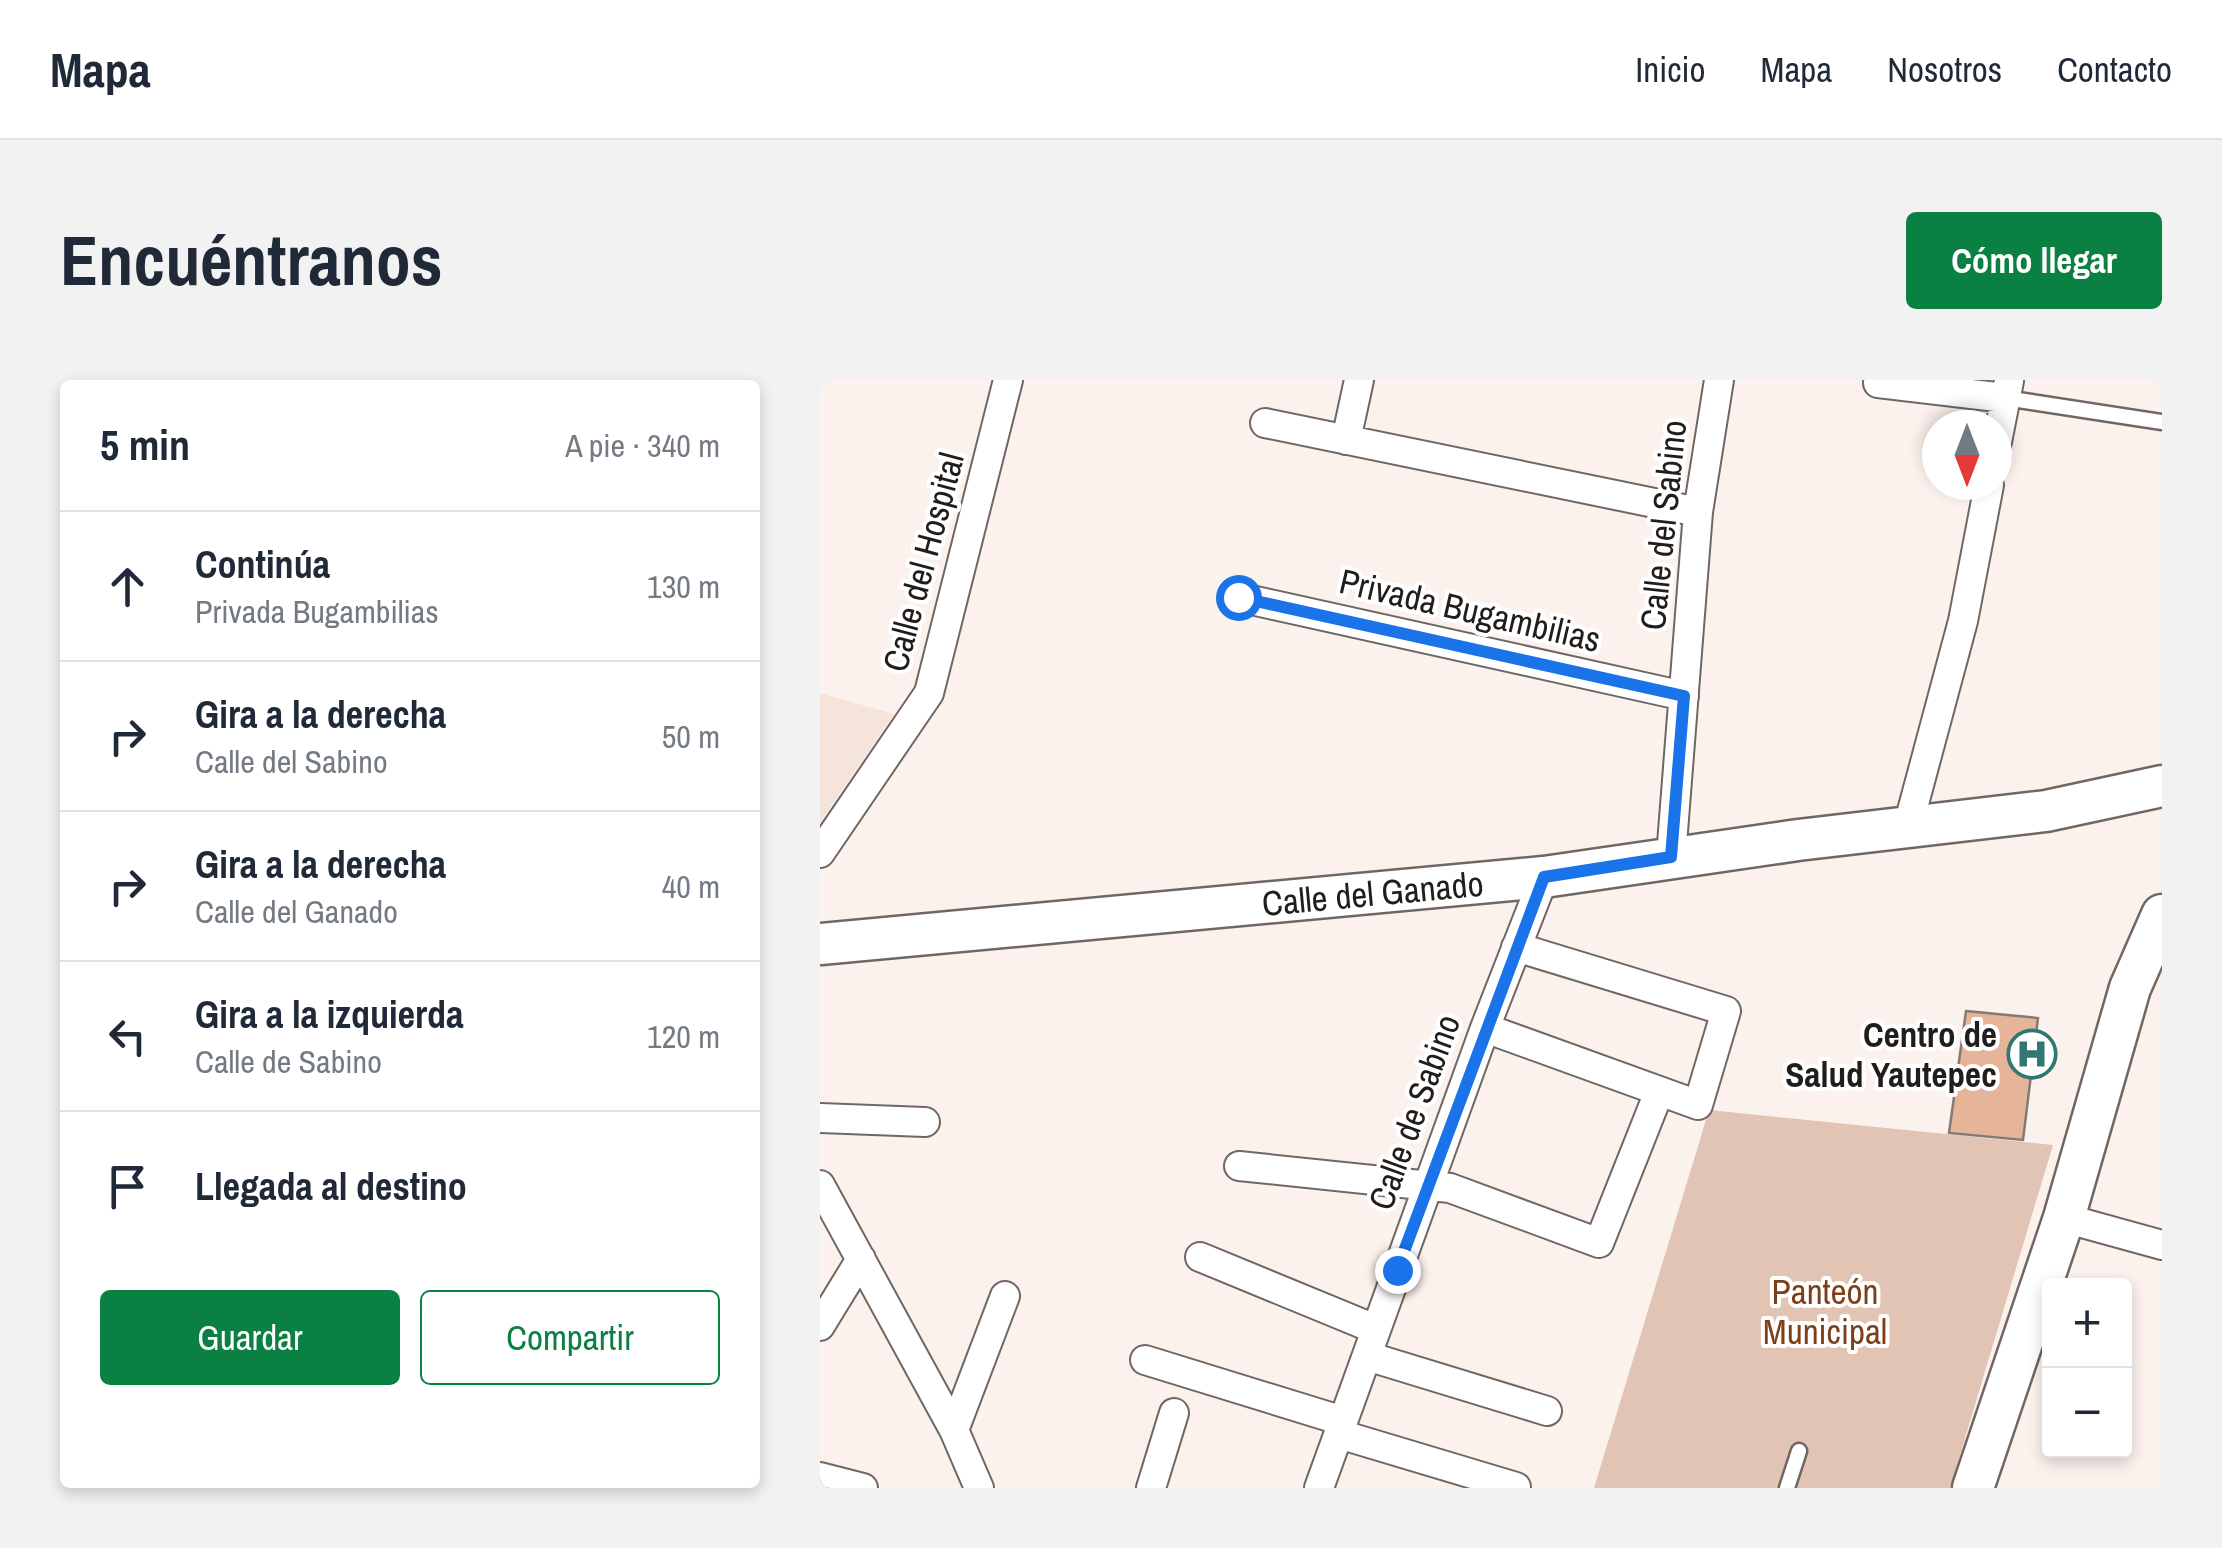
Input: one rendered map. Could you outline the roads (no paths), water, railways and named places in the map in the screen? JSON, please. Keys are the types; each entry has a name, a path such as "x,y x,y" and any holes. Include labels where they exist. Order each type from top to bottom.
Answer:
{"street":[{"name":"Calle del Hospital","path":"820,853 929,692 1008,380"},
{"path":"1346,440 1359,380"},
{"name":"Calle del Sabino","path":"1671,857 1698,512 1719,380"},
{"path":"1878,383 2007,389"},
{"path":"1264,423 1698,512"},
{"path":"1908,826 1963,621 1986,500"},
{"name":"Privada Bugambilias","path":"1238,597 1684,696"},
{"name":"Calle del Ganado","path":"820,944 1544,877 1671,857 2046,811 2162,786"},
{"name":"Calle de Sabino","path":"1319,1488 1484,1028 1544,877"},
{"path":"1972,1488 2150,969 2162,915"},
{"path":"1484,1028 1698,1105 1726,1010 1516,947"},
{"path":"1239,1166 1450,1188 1599,1242 1659,1092"},
{"path":"820,1118 925,1122"},
{"path":"820,1185 954,1430 979,1488"},
{"path":"2064,1218 2162,1245"},
{"path":"1200,1257 1371,1343 1547,1411"},
{"path":"820,1326 861,1260"},
{"path":"954,1430 1005,1296"},
{"path":"1145,1360 1516,1487"},
{"path":"1151,1488 1174,1413"},
{"path":"820,1477 853,1487"}],"lane":[{"path":"2007,389 2162,422"},
{"path":"1787,1488 1798,1451"}],"place":[{"name":"Centro de Salud Yautepec","path":"2032,1054"}],"park label":[{"name":"Panteón Municipal","path":"1825,1311"}]}
